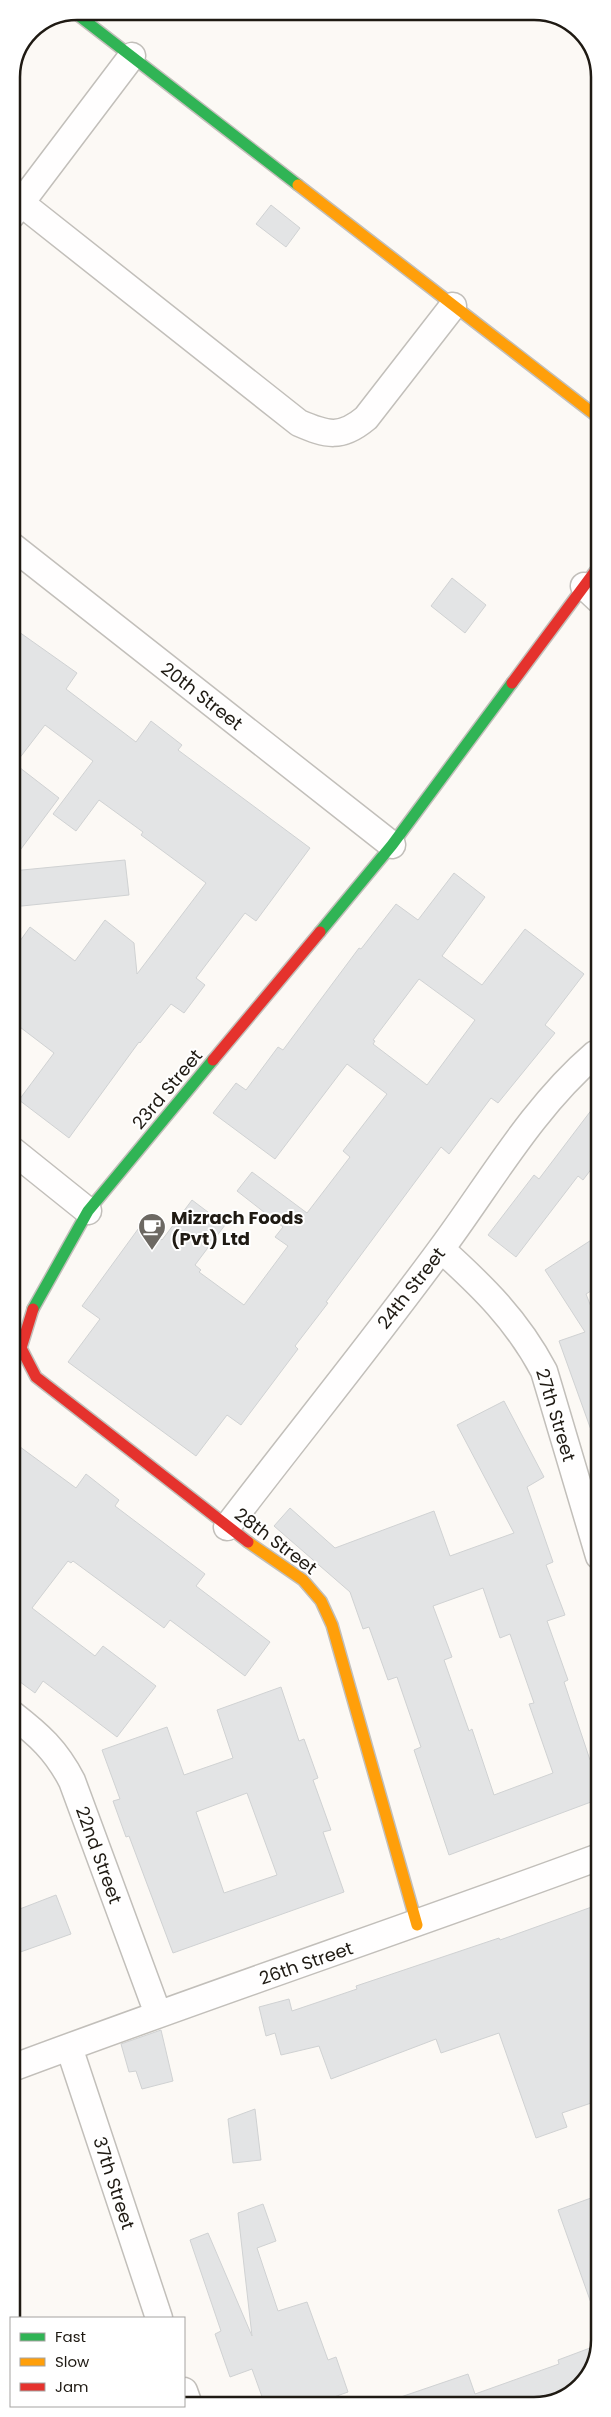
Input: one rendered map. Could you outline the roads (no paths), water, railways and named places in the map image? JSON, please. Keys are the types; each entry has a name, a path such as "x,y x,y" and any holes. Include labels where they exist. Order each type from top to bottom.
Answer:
{"street":[{"path":"85,20 591,412"},
{"path":"20,205 132,56"},
{"path":"20,213 299,423 325,433 341,433 354,428 366,418 453,306"},
{"name":"20th Street","path":"20,552 392,845"},
{"name":"23rd Street","path":"36,1377 21,1348 33,1309 88,1211 392,845 591,588"},
{"name":"24th Street","path":"227,1527 441,1249 540,1111 570,1076 591,1058"},
{"path":"20,1156 88,1211"},
{"name":"27th Street","path":"441,1249 504,1308 530,1343 544,1371 591,1529"},
{"name":"28th Street","path":"36,1377 227,1527 303,1580 321,1601 332,1625 417,1925"},
{"name":"22nd Street","path":"20,1720 45,1740 61,1760 72,1781 158,2014"},
{"name":"26th Street","path":"20,2065 158,2014 417,1925 591,1860"},
{"name":"37th Street","path":"69,2047 159,2317"}],"place":[{"name":"Mizrach Foods (Pvt) Ltd","path":"152,1251"}]}
